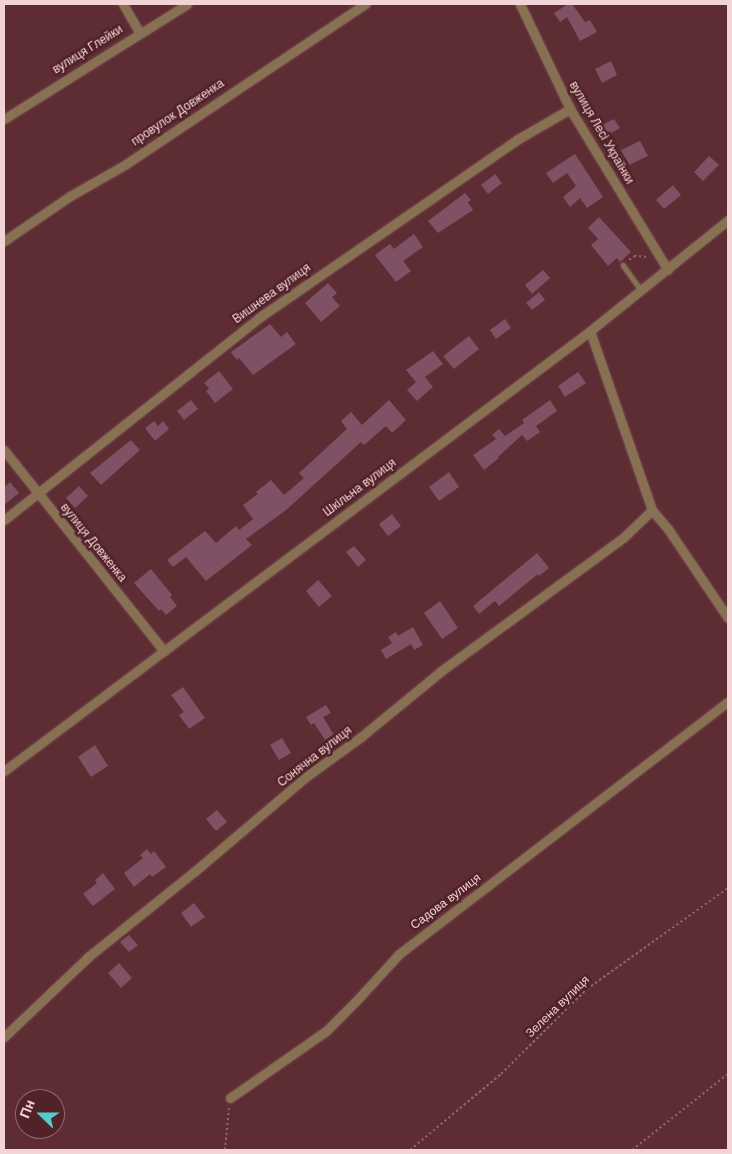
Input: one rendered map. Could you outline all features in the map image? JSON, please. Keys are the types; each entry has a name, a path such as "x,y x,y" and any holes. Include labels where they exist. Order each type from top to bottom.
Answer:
{"street":[{"path":"123,4 140,33"},
{"name":"вулиця Глейки","path":"4,119 187,4"},
{"name":"провулок Довженка","path":"4,241 70,196 126,164 365,4"},
{"name":"вулиця Лесі Українки","path":"520,4 570,109 668,270"},
{"name":"Вишнева вулиця","path":"4,520 39,495 121,426 260,317 486,161 570,109"},
{"name":"Шкільна вулиця","path":"4,771 590,331 728,220"},
{"path":"590,331 652,510 668,529 728,618"},
{"name":"вулиця Довженка","path":"4,450 164,651"},
{"name":"Сонячна вулиця","path":"4,1037 88,957 195,871 307,776 362,736 441,671 622,538 652,510"},
{"name":"Садова вулиця","path":"230,1098 326,1031 399,954 728,702"}],"lane":[{"path":"622,265 641,290"}],"path":[{"path":"622,265 634,256 660,258"},
{"name":"Зелена вулиця","path":"410,1150 501,1074 587,989 728,888"},
{"path":"632,1150 728,1074"},
{"path":"225,1150 230,1098"}],"building":[{"path":"568,4 572,4 585,22 590,20 597,32 580,41 567,17 560,22 554,13"},
{"path":"611,61 617,75 602,83 595,69"},
{"path":"614,119 620,128 604,137 598,127"},
{"path":"640,141 648,156 629,165 621,150"},
{"path":"575,154 603,197 587,208 580,198 570,207 563,197 576,186 567,173 553,183 546,173"},
{"path":"709,156 719,165 703,181 694,172"},
{"path":"495,174 502,183 488,194 481,185"},
{"path":"673,185 681,195 664,209 656,200"},
{"path":"465,193 471,200 468,202 473,210 438,233 428,221"},
{"path":"599,217 631,252 620,262 617,258 608,266 591,245 598,239 588,228"},
{"path":"414,234 423,247 403,261 411,271 396,282 375,255 390,244 394,249"},
{"path":"543,270 550,278 532,294 525,285"},
{"path":"328,283 337,293 332,297 340,306 321,322 305,303"},
{"path":"539,292 545,300 532,310 526,303"},
{"path":"505,319 511,328 496,339 490,330"},
{"path":"270,324 281,337 287,332 296,344 253,375 239,358 237,360 231,352"},
{"path":"469,336 479,349 454,369 443,356"},
{"path":"433,351 443,364 425,377 433,387 417,401 407,390 416,382 406,370"},
{"path":"219,371 233,389 215,403 206,391 209,388 204,383"},
{"path":"578,372 586,383 565,397 558,386"},
{"path":"191,400 198,409 184,420 177,411"},
{"path":"389,400 406,420 392,433 386,426 364,445 361,442 285,511 246,539 252,545 206,581 186,557 173,567 167,560 205,531 216,543 236,526 239,530 253,519 243,505 258,494 256,492 271,480 284,495 304,478 299,473 347,429 341,421 351,412 362,425"},
{"path":"550,400 557,411 536,426 540,432 527,441 522,435 484,470 473,455 496,439 492,435 499,429 505,436 524,423 522,420"},
{"path":"154,421 158,426 163,421 169,429 155,441 145,428"},
{"path":"131,440 140,450 101,485 90,473"},
{"path":"449,472 459,487 439,501 429,487"},
{"path":"10,482 19,493 4,505 4,487"},
{"path":"79,486 88,496 75,508 66,498"},
{"path":"392,514 401,526 388,536 379,524"},
{"path":"354,546 366,560 358,567 346,552"},
{"path":"537,553 549,568 539,576 538,574 499,606 495,601 479,614 473,606"},
{"path":"151,569 172,595 170,597 177,606 166,615 161,609 159,611 134,583"},
{"path":"318,580 332,596 319,607 306,591"},
{"path":"440,601 458,628 442,639 424,613"},
{"path":"413,627 423,645 414,650 411,644 386,659 381,650 392,643 388,637 396,632 398,636"},
{"path":"183,687 205,718 189,729 179,715 184,712 171,695"},
{"path":"326,705 331,713 323,717 334,735 325,740 314,723 311,725 306,717"},
{"path":"282,738 291,753 279,760 270,745"},
{"path":"95,745 108,766 91,777 78,757"},
{"path":"217,810 227,822 216,831 206,819"},
{"path":"147,849 151,854 154,851 166,867 152,877 150,874 134,887 124,873 143,858 140,855"},
{"path":"103,873 115,889 93,906 83,894 97,883 95,880"},
{"path":"194,903 205,917 191,927 181,913"},
{"path":"129,935 138,945 129,952 120,942"},
{"path":"119,963 132,978 121,988 108,973"}]}
